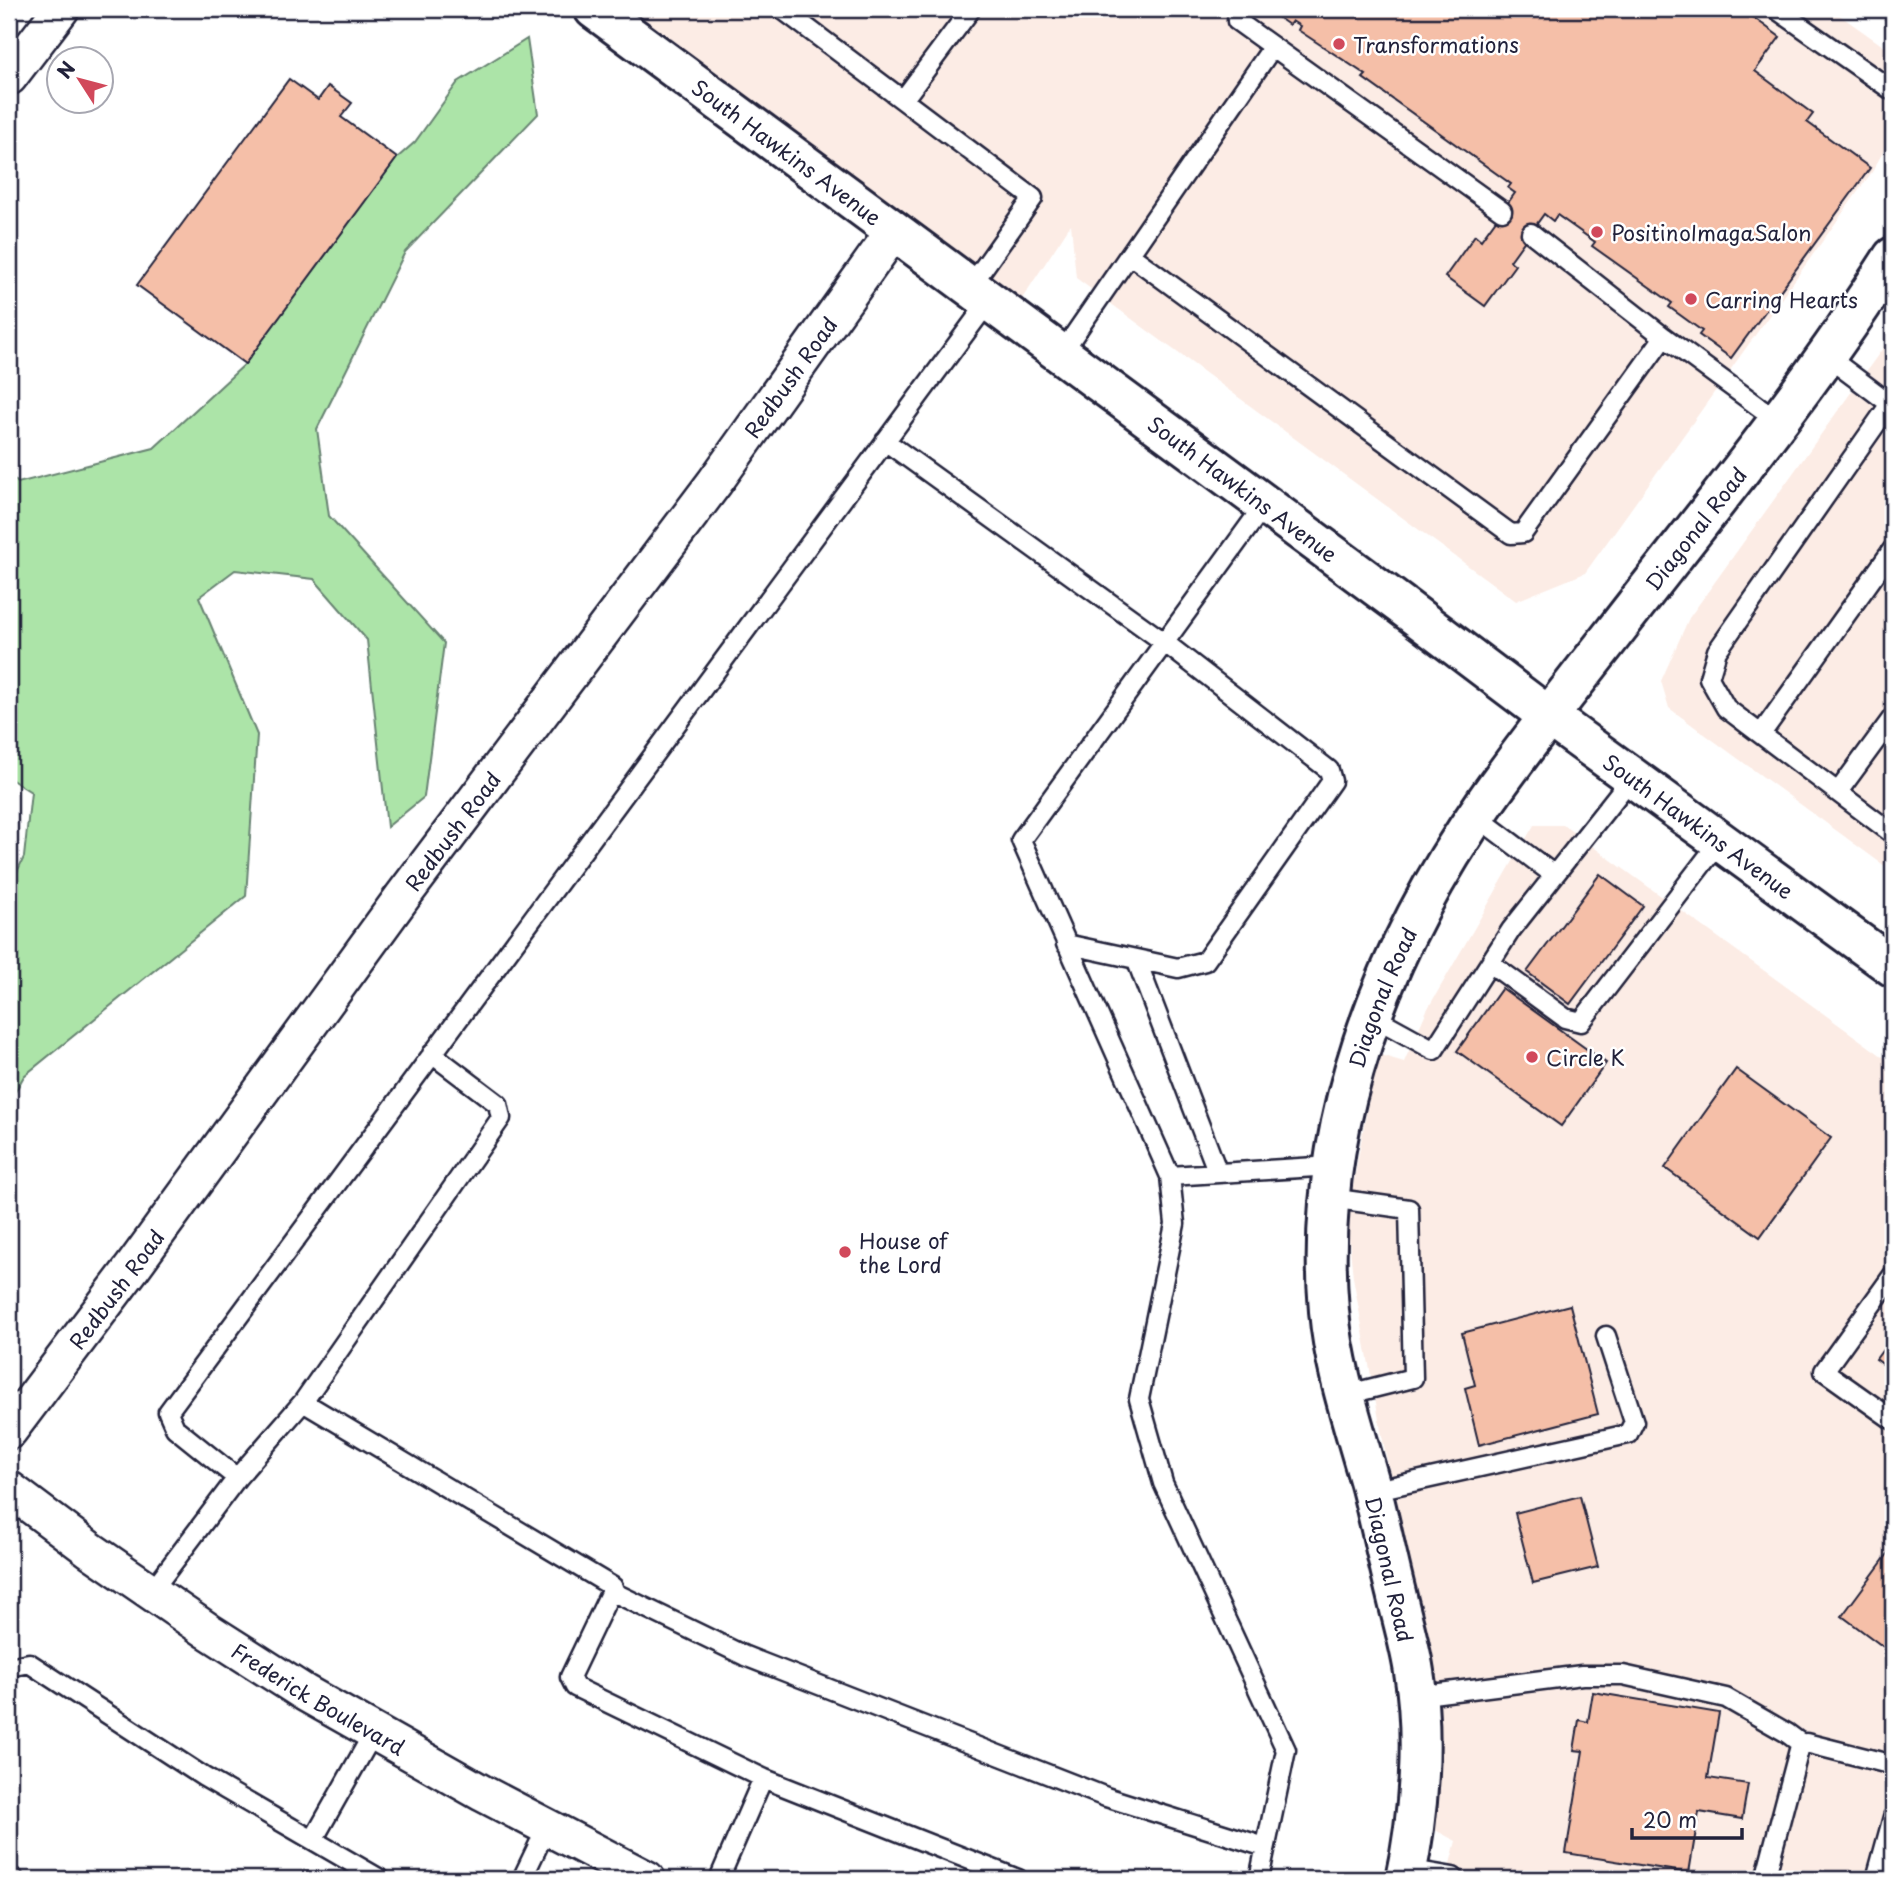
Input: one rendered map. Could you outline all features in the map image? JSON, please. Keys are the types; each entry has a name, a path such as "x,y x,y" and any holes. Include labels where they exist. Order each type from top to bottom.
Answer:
{"street":[{"path":"9,77 61,9"},
{"name":"South Hawkins Avenue","path":"612,14 894,231 1548,716 1893,967"},
{"name":"Redbush Road","path":"9,1431 148,1246 411,885 715,482 894,231"},
{"name":"Diagonal Road","path":"1406,1874 1413,1839 1419,1741 1415,1674 1372,1491 1345,1395 1329,1312 1327,1229 1344,1099 1372,1016 1397,955 1476,816 1548,716 1777,420 1893,257"},
{"name":"Frederick Boulevard","path":"9,1489 151,1592 305,1693 647,1879"}],"lane":[{"path":"237,1478 175,1427 167,1412 885,441 979,294 1033,198 782,9"},
{"path":"903,100 971,9"},
{"path":"1238,9 1237,21 1272,48 1502,211"},
{"path":"1776,9 1893,92"},
{"path":"1061,354 1272,48"},
{"path":"1531,233 1664,337 1777,420"},
{"path":"1130,255 1511,534 1523,533 1664,337"},
{"path":"1825,355 1892,405 1717,650 1709,678 1726,708 1893,834"},
{"path":"885,441 1164,642 1329,770 1332,781 1205,961 1178,968 1066,944"},
{"path":"1259,1879 1286,1750 1163,1483 1139,1399 1175,1224 1170,1176 1021,840 1265,505"},
{"path":"1761,734 1893,549"},
{"path":"1838,792 1893,717"},
{"path":"1372,1016 1434,1050 1511,930 1632,777"},
{"path":"1476,816 1553,874"},
{"path":"1490,963 1565,1018 1581,1022 1720,841"},
{"path":"1136,959 1218,1173"},
{"path":"151,1592 237,1478 303,1402 501,1118 498,1104 432,1054"},
{"path":"1170,1176 1218,1173 1332,1182 1409,1209 1413,1378 1345,1395"},
{"path":"1893,1275 1824,1371 1893,1420"},
{"path":"1372,1491 1628,1434 1634,1422 1606,1336"},
{"path":"303,1402 613,1587 570,1677 575,1687 763,1778 1018,1879"},
{"path":"611,1591 744,1656 1106,1797 1265,1847"},
{"path":"9,1667 29,1663 204,1777 380,1879"},
{"path":"1416,1696 1582,1675 1623,1675 1726,1698 1803,1745"},
{"path":"313,1840 374,1732"},
{"path":"1765,1879 1800,1746 1806,1743 1893,1765"},
{"path":"719,1879 763,1778"},
{"path":"1876,1879 1893,1817"},
{"path":"522,1879 547,1827"},
{"path":"1406,1874 1455,1879"},
{"path":"9,1875 14,1879"}],"shaded area":[{"path":"594,9 1831,9 1893,53 1893,134 1872,172 1585,573 1516,601 1076,278 1071,224 1010,317"},
{"path":"1893,334 1893,872 1669,708 1661,681 1689,618"},
{"path":"1534,825 1563,825 1893,1064 1893,1879 1446,1879 1456,1841 1435,1830 1430,1662 1382,1436 1353,1277 1347,1219 1377,1054 1404,1062 1427,1010"}],"green space":[{"path":"527,39 538,114 405,252 317,429 329,516 444,643 424,797 387,827 367,640 314,579 235,570 199,597 257,735 246,896 24,1076 9,1103 9,889 24,857 31,792 9,778 9,474 18,483 154,448 245,364 397,158 415,142 458,82"}],"building":[{"path":"1266,9 1742,9 1780,37 1755,71 1813,114 1807,122 1870,168 1731,358 1699,335 1702,331 1669,307 1672,303 1592,246 1595,242 1557,215 1553,221 1544,214 1510,261 1515,265 1485,306 1445,277 1475,235 1481,240 1515,193 1508,188 1511,184 1363,78 1366,75 1298,30 1300,26 1292,21 1289,25"},
{"path":"289,79 318,100 328,86 352,103 341,117 397,158 245,364 137,285"},
{"path":"1600,874 1643,906 1570,1004 1527,972"},
{"name":"Circle K","path":"1502,988 1606,1063 1561,1126 1457,1051"},
{"path":"1736,1069 1831,1138 1760,1237 1665,1168"},
{"path":"1570,1305 1598,1414 1479,1445 1465,1388 1475,1385 1462,1333"},
{"path":"1893,1336 1893,1372 1876,1359"},
{"path":"1580,1496 1598,1567 1533,1583 1515,1513"},
{"path":"1893,1547 1893,1654 1842,1616"},
{"path":"1593,1692 1719,1713 1708,1778 1748,1784 1742,1819 1699,1812 1689,1873 1566,1853 1583,1751 1574,1750 1579,1720 1588,1722"}],"place":[{"name":"Transformations","path":"1339,44"},
{"name":"PositinoImagaSalon","path":"1597,232"},
{"name":"Carring Hearts","path":"1691,299"},
{"name":"Circle K","path":"1532,1057"},
{"name":"House of the Lord","path":"845,1252"}]}
